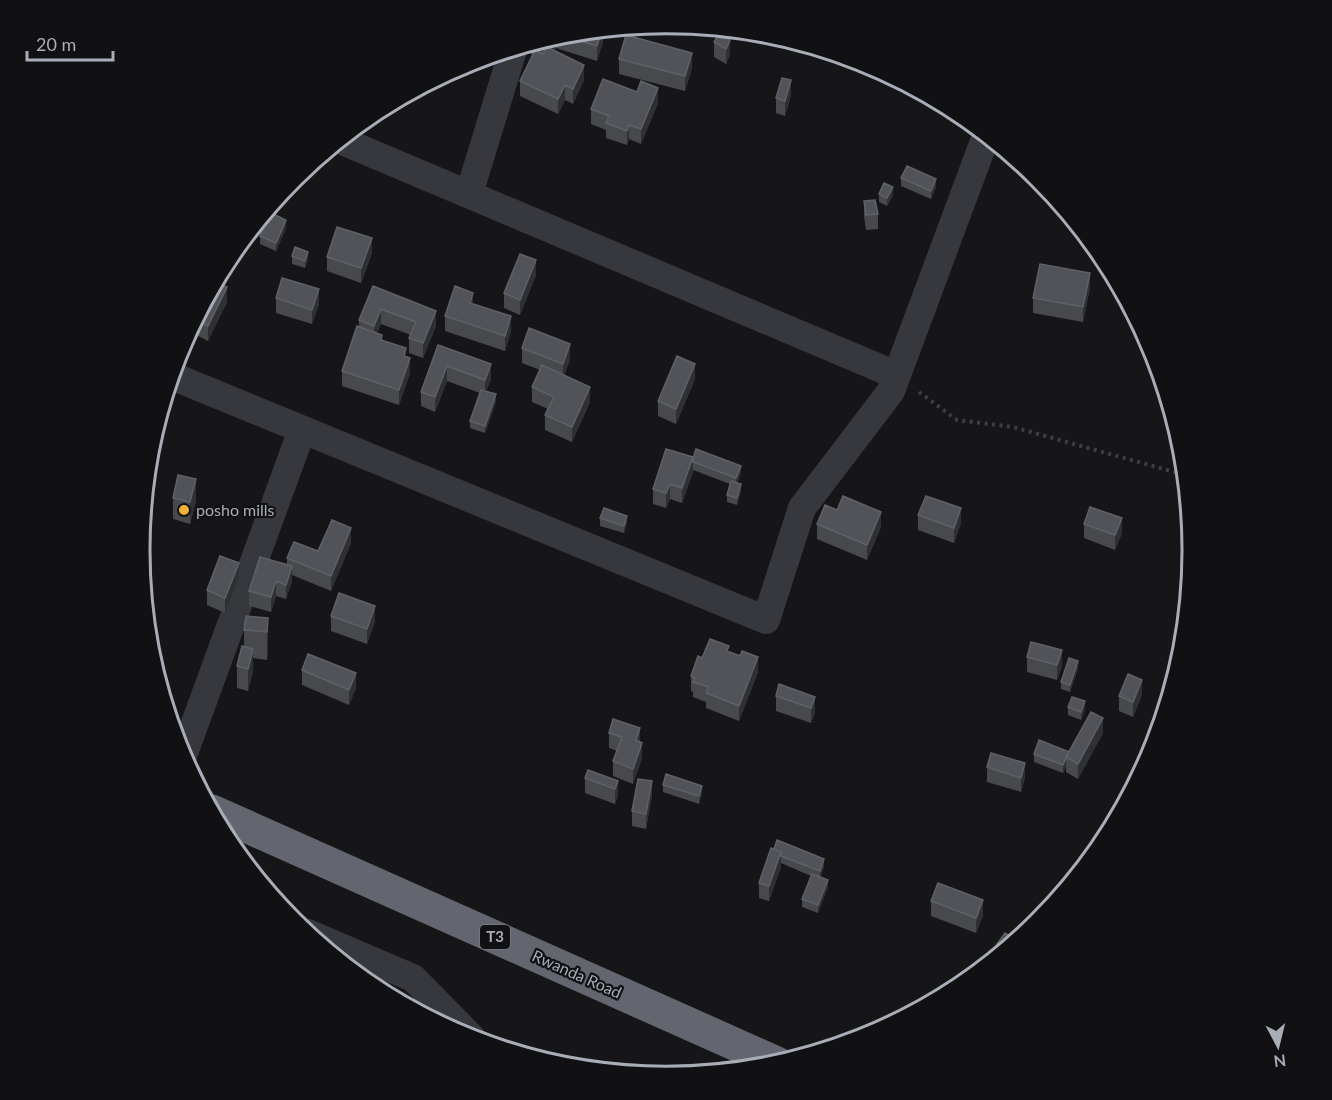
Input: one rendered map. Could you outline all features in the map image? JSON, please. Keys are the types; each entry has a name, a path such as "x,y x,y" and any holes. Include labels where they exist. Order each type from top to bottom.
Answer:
{"highway":[{"name":"Rwanda Road","path":"225,817 763,1057"}],"street":[{"path":"469,194 510,59"},
{"path":"349,144 897,375"},
{"path":"180,379 766,620 802,508 891,390 983,144"},
{"path":"188,742 302,430"},
{"path":"333,944 413,978 453,1019"}],"path":[{"path":"897,375 957,420 1013,427 1175,472"}],"building":[{"path":"630,36 692,53 685,76 619,59 626,37"},
{"path":"717,38 730,40 726,49 714,42"},
{"path":"599,39 597,46 582,41"},
{"path":"549,48 584,65 573,89 565,85 558,99 520,81 534,52 543,54"},
{"path":"782,78 791,80 785,101 776,98"},
{"path":"603,79 637,92 641,81 658,88 641,129 629,125 627,131 606,123 609,116 591,109"},
{"path":"907,166 936,179 931,191 901,178"},
{"path":"884,183 893,187 887,198 879,194"},
{"path":"875,200 878,214 866,215 864,201"},
{"path":"274,215 286,220 276,243 260,236"},
{"path":"337,227 372,238 361,268 327,257"},
{"path":"295,247 308,252 305,261 292,256"},
{"path":"520,254 536,260 520,300 504,293"},
{"path":"1040,264 1090,273 1083,307 1033,298"},
{"path":"282,278 319,289 312,310 276,298"},
{"path":"224,286 227,287 208,326 203,324"},
{"path":"373,286 436,311 423,343 409,338 416,322 381,309 374,326 359,320"},
{"path":"455,286 473,293 470,303 511,316 505,336 445,316"},
{"path":"357,326 382,335 381,340 406,348 404,356 410,358 399,390 342,371"},
{"path":"529,328 570,344 563,364 522,348"},
{"path":"438,345 491,364 485,380 447,366 435,397 421,392"},
{"path":"677,356 695,364 676,409 658,401"},
{"path":"542,365 590,387 572,427 545,415 554,397 532,387"},
{"path":"481,390 496,394 485,426 470,421"},
{"path":"666,449 693,457 682,488 670,484 666,493 653,489"},
{"path":"696,449 741,466 736,478 693,462"},
{"path":"178,475 196,479 190,502 173,498"},
{"path":"731,481 741,484 737,498 727,495"},
{"path":"843,496 881,512 867,545 817,524 825,505 837,510"},
{"path":"926,496 961,508 954,528 918,515"},
{"path":"1090,507 1122,518 1115,535 1084,524"},
{"path":"604,508 627,516 624,526 600,518"},
{"path":"332,520 351,528 331,576 287,558 294,542 318,551"},
{"path":"220,556 239,563 225,598 207,590"},
{"path":"260,557 292,566 286,585 276,581 271,597 249,591"},
{"path":"339,593 375,606 367,629 331,616"},
{"path":"246,616 268,618 267,632 244,630"},
{"path":"710,639 729,646 727,651 740,656 742,651 758,657 739,706 706,693 708,687 693,682 695,678 691,676 698,656 702,658"},
{"path":"1031,642 1062,650 1057,665 1027,657"},
{"path":"242,646 253,649 248,669 237,666"},
{"path":"308,654 356,673 349,690 302,670"},
{"path":"1069,658 1078,661 1070,685 1061,682"},
{"path":"1128,674 1142,680 1133,702 1119,696"},
{"path":"779,684 815,697 811,708 776,696"},
{"path":"1072,697 1085,701 1081,712 1068,707"},
{"path":"1091,712 1103,718 1078,764 1066,757"},
{"path":"613,719 640,728 636,740 642,743 633,769 613,761 622,737 609,733"},
{"path":"1039,740 1069,752 1063,765 1034,754"},
{"path":"991,753 1025,763 1021,778 987,767"},
{"path":"588,770 618,781 615,789 585,778"},
{"path":"666,774 702,786 699,796 663,785"},
{"path":"638,779 652,781 646,814 632,811"},
{"path":"777,840 824,859 820,871 781,856 781,852 774,849"},
{"path":"771,848 781,852 769,886 759,883"},
{"path":"812,874 828,880 818,905 802,899"},
{"path":"938,883 983,900 976,918 931,901"},
{"path":"1005,933 1009,935 998,945"}],"place":[{"name":"posho mills","path":"184,510"}]}
